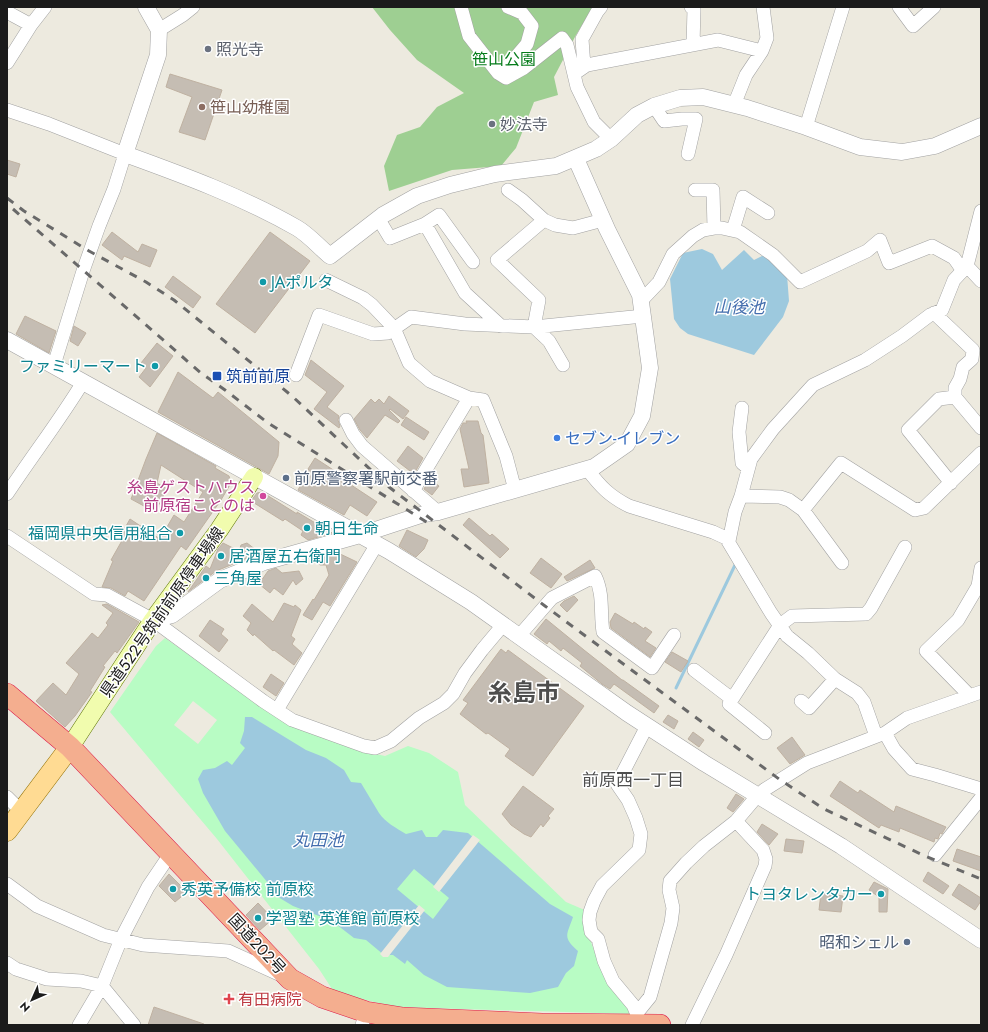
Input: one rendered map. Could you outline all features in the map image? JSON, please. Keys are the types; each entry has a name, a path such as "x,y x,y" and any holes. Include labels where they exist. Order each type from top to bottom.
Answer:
{"highway":[{"name":"国道202号","path":"7,694 70,747 290,979 364,1019 403,1018 542,1024 637,1022 660,1025"}],"main road":[{"name":"県道522号筑前前原停車場線","path":"70,747 153,620 219,530 254,476"},
{"path":"7,832 70,747"}],"street":[{"path":"7,64 31,24 45,7"},
{"path":"54,365 76,296 81,275 98,226 114,189 158,55 159,30 146,7"},
{"path":"159,30 193,7"},
{"path":"461,7 469,36 498,73 506,78 530,64 562,38 579,70"},
{"path":"498,73 510,64 527,44 532,26 522,14 508,7"},
{"path":"601,7 582,39 577,87 594,122 611,139"},
{"path":"690,7 694,9 693,45"},
{"path":"734,105 746,75 762,51 767,38 763,7"},
{"path":"806,127 843,7"},
{"path":"899,7 913,26 934,7"},
{"path":"7,12 31,24"},
{"path":"579,70 718,40 762,51"},
{"path":"7,110 49,124 173,172 254,206 298,229 330,256 378,218 417,196 450,185 495,174 556,166 576,159 596,149 611,139 637,115 654,106 680,98 703,97 806,127 860,147 902,152 936,146 980,129"},
{"path":"654,106 664,121 682,118 696,119 688,154"},
{"path":"153,620 172,615 220,580 264,562 360,535 424,514 438,512 594,467 627,444 642,416 650,368 640,295 603,220 576,159"},
{"path":"508,190 522,200 544,220 555,225 573,228 603,220"},
{"path":"695,190 712,190 714,228"},
{"path":"733,230 744,197 768,213"},
{"path":"729,541 735,512 751,459 774,429 813,385 865,360 934,313 942,310 954,280 965,268 981,212"},
{"path":"378,218 390,238 425,224 439,215 473,262"},
{"path":"534,327 539,300 497,260 544,220"},
{"path":"425,224 466,293 502,326"},
{"path":"296,375 319,315 373,334 388,333 411,318 466,324 534,327 642,309 659,282 672,254 703,230 714,228 740,232 768,252 800,282 867,251 880,240 890,263 932,246 954,258 981,281"},
{"path":"326,280 372,304 394,328 408,363 430,382 468,398 483,400 506,456 515,490"},
{"path":"934,313 973,350 972,359 963,367 960,379 954,388 955,398 981,428"},
{"path":"534,327 550,341 563,365"},
{"path":"7,340 377,544 471,602 647,726 841,846 981,940"},
{"path":"7,494 84,382"},
{"path":"414,491 468,398"},
{"path":"951,483 908,430 938,399 955,398"},
{"path":"742,408 739,432 742,463 748,468"},
{"path":"346,420 353,434 362,446 438,512"},
{"path":"803,510 841,463 915,510 924,508 981,453"},
{"path":"587,469 607,493 616,500 629,506 713,532 729,541 771,613 787,636 808,653 835,679 857,693 864,702 880,734 912,770 935,775 981,789"},
{"path":"741,496 780,497 789,500 803,510 842,563"},
{"path":"7,536 94,594 107,595 153,620 292,720 364,746 375,748 391,740 419,718 444,703 453,694 482,650 504,625"},
{"path":"277,710 377,544"},
{"path":"765,733 729,704 780,625 792,616 866,614 871,608 905,547"},
{"path":"637,1022 650,996 671,923 672,908 669,890 670,881 686,863 704,846 736,821 758,796 779,779 806,762 880,734 907,718 975,694 926,651 958,620 978,586 981,568"},
{"path":"519,636 552,598 594,576 598,583 602,601 601,622 603,632 607,635 652,668 674,635"},
{"path":"694,670 732,699"},
{"path":"801,701 809,708 835,679"},
{"path":"637,1022 633,1005 614,981 604,961 598,939 591,932 589,920 594,901 602,886 639,850 641,834 636,818 628,800 617,784 647,726"},
{"path":"7,797 22,812"},
{"path":"935,855 981,798"},
{"path":"692,1025 765,866 766,859 762,850 736,821"},
{"path":"79,1025 102,986 121,939 148,887 171,853"},
{"path":"7,884 37,906 103,935 143,945 228,951 290,979"},
{"path":"7,963 16,969 47,979 81,981 102,986 134,1025"}],"green space":[{"name":"笹山公園","path":"372,7 593,7 576,35 554,77 558,95 534,102 516,148 501,166 452,170 389,191 384,166 397,135 420,127 437,107 464,93 417,60"},
{"path":"165,638 248,696 367,752 385,756 408,746 429,753 458,772 465,805 566,902 587,911 587,931 599,964 632,1014 396,1007 344,995 332,989 319,969 217,839 110,712 156,646","holes":["193,701 217,720 198,744 174,725"]}],"water":[{"name":"山後池","path":"702,249 713,254 722,270 744,250 754,260 766,254 787,275 789,301 783,317 754,355 688,334 680,328 674,319 670,279 683,253"},
{"name":"丸田池","path":"245,717 252,717 306,750 326,758 344,770 351,782 361,783 381,816 391,825 406,834 422,830 426,837 437,837 443,830 468,833 550,904 573,917 567,936 578,951 574,966 566,973 558,987 530,993 447,987 424,975 407,960 405,964 393,955 384,955 366,940 354,938 332,921 293,906 278,897 225,831 203,793 198,779 203,770 215,768 227,761 232,765 245,748 240,743 244,731","holes":["414,869 449,898 433,919 397,889"]}],"pier":[{"path":"473,835 480,840 439,892 433,887"},
{"path":"419,905 425,910 388,957 383,957 380,954"}],"building":[{"name":"笹山幼稚園","path":"170,74 222,90 205,140 179,132 192,97 166,87"},
{"path":"7,160 20,164 16,177 7,174"},
{"path":"112,232 138,252 142,244 157,250 150,267 124,256 122,260 102,245"},
{"name":"JAポルタ","path":"270,232 310,261 255,333 216,304"},
{"path":"173,276 201,297 193,308 165,287"},
{"path":"25,316 56,331 49,353 16,334"},
{"path":"74,326 86,333 78,346 70,341"},
{"name":"ファミリーマート","path":"157,343 173,356 150,387 139,377 146,368 141,363"},
{"path":"311,360 344,386 327,407 339,416 339,428 314,409 327,392 305,375"},
{"path":"178,372 213,398 218,392 279,442 278,456 269,474 158,412"},
{"path":"389,396 409,411 403,419 390,409 389,410 400,421 398,423 385,415 367,438 360,430 354,419 371,399 375,403 379,399 384,404"},
{"path":"406,417 429,432 424,440 401,425"},
{"path":"466,421 478,421 481,433 483,435 489,483 464,487 461,469 469,469 460,429 463,423 467,423"},
{"path":"157,433 216,466 215,468 229,476 231,483 186,550 181,546 144,601 128,591 125,596 111,588 102,587 113,561 111,560 124,537 121,535 130,519 160,539 174,515 184,522 203,492 161,465 157,483 167,489 155,512 131,499"},
{"path":"408,446 423,458 414,474 397,461"},
{"path":"315,458 341,475 339,477 377,502 367,516 350,505 344,515 298,490"},
{"path":"429,479 439,486 432,495 424,489"},
{"path":"262,492 297,514 297,512 332,533 308,540 301,535 303,531 285,519 283,521 251,501 257,493"},
{"path":"469,518 490,536 492,534 509,549 500,558 463,525"},
{"path":"407,530 428,540 424,549 416,557 399,546"},
{"path":"223,543 239,551 241,545 247,543 260,553 216,571 188,592 206,566 210,569 218,549"},
{"path":"336,552 357,562 330,606 323,602 312,620 303,615 329,575 326,565 320,565 312,558"},
{"path":"541,558 562,574 551,588 530,573"},
{"path":"590,560 595,568 567,581 564,577"},
{"path":"276,568 282,573 299,571 303,579 296,585 293,580 283,595 274,588 270,593 259,584 268,571"},
{"path":"574,596 578,600 567,612 560,605 564,601"},
{"path":"284,603 294,607 295,605 301,610 291,636 295,639 292,644 302,653 294,665 274,650 273,651 254,634 253,636 247,630 251,623 243,616 252,604 273,622"},
{"path":"107,604 139,622 117,653 115,651 103,666 105,667 90,691 92,692 65,727 36,701 53,683 66,695 79,674 66,663 92,633 98,638 108,625 106,623 113,613 102,605"},
{"path":"615,613 633,624 634,622 644,629 645,627 652,632 645,641 656,648 650,657 611,628 610,622"},
{"path":"546,619 622,680 659,706 654,713 614,684 610,689 602,684 580,666 582,663 563,648 561,651 549,641 547,644 534,634"},
{"path":"210,620 224,629 221,634 228,640 219,652 199,636"},
{"path":"501,649 506,653 508,650 584,706 533,776 505,756 510,749 488,733 486,734 460,714 468,703 463,700"},
{"path":"672,652 688,661 681,672 665,662"},
{"path":"271,674 284,683 276,696 263,687"},
{"path":"668,715 678,721 674,729 663,722"},
{"path":"693,732 704,740 699,747 688,739"},
{"path":"792,737 805,755 790,764 777,748"},
{"path":"840,781 858,793 860,790 894,812 896,806 946,827 942,834 940,833 938,839 935,838 934,842 900,828 899,832 881,825 879,828 830,796"},
{"path":"523,786 554,809 548,816 550,818 543,827 541,824 531,837 511,825 502,814"},
{"path":"736,794 744,799 733,812 727,808"},
{"path":"762,824 778,834 769,845 757,832"},
{"path":"786,839 804,841 802,853 784,851"},
{"path":"957,849 981,857 981,871 953,861"},
{"path":"928,872 949,886 943,894 923,881"},
{"name":"秀英予備校 前原校","path":"169,874 187,892 175,902 159,886"},
{"name":"トヨタレンタカー","path":"874,882 888,889 887,912 879,912 879,897 869,890"},
{"path":"959,884 981,898 981,901 975,910 952,895"},
{"path":"821,893 843,896 841,912 819,910"},
{"name":"学習塾 英進館 前原校","path":"258,903 273,919 260,930 246,915"},
{"path":"154,1007 204,1024 204,1025 148,1025"}],"waterway":[{"path":"676,688 736,563"}],"railway":[{"path":"7,198 24,211 89,251 146,282 174,300 292,396 389,487 545,606 779,779 824,809 925,856 981,879"},
{"path":"13,209 201,373 268,423 428,523"}],"place":[{"name":"照光寺","path":"208,49"},
{"name":"笹山幼稚園","path":"202,107"},
{"name":"妙法寺","path":"492,124"},
{"name":"JAポルタ","path":"263,282"},
{"name":"ファミリーマート","path":"155,366"},
{"name":"筑前前原","path":"217,376"},
{"name":"セブン-イレブン","path":"557,438"},
{"name":"前原警察署駅前交番","path":"286,478"},
{"name":"糸島ゲストハウス 前原宿ことのは","path":"263,496"},
{"name":"朝日生命","path":"307,528"},
{"name":"福岡県中央信用組合","path":"180,533"},
{"name":"居酒屋五右衛門","path":"221,556"},
{"name":"三角屋","path":"206,578"},
{"name":"秀英予備校 前原校","path":"173,889"},
{"name":"トヨタレンタカー","path":"881,894"},
{"name":"学習塾 英進館 前原校","path":"258,918"},
{"name":"昭和シェル","path":"907,942"},
{"name":"有田病院","path":"229,999"}],"district":[{"name":"糸島市","path":"524,692"},
{"name":"前原西一丁目","path":"633,780"}]}
